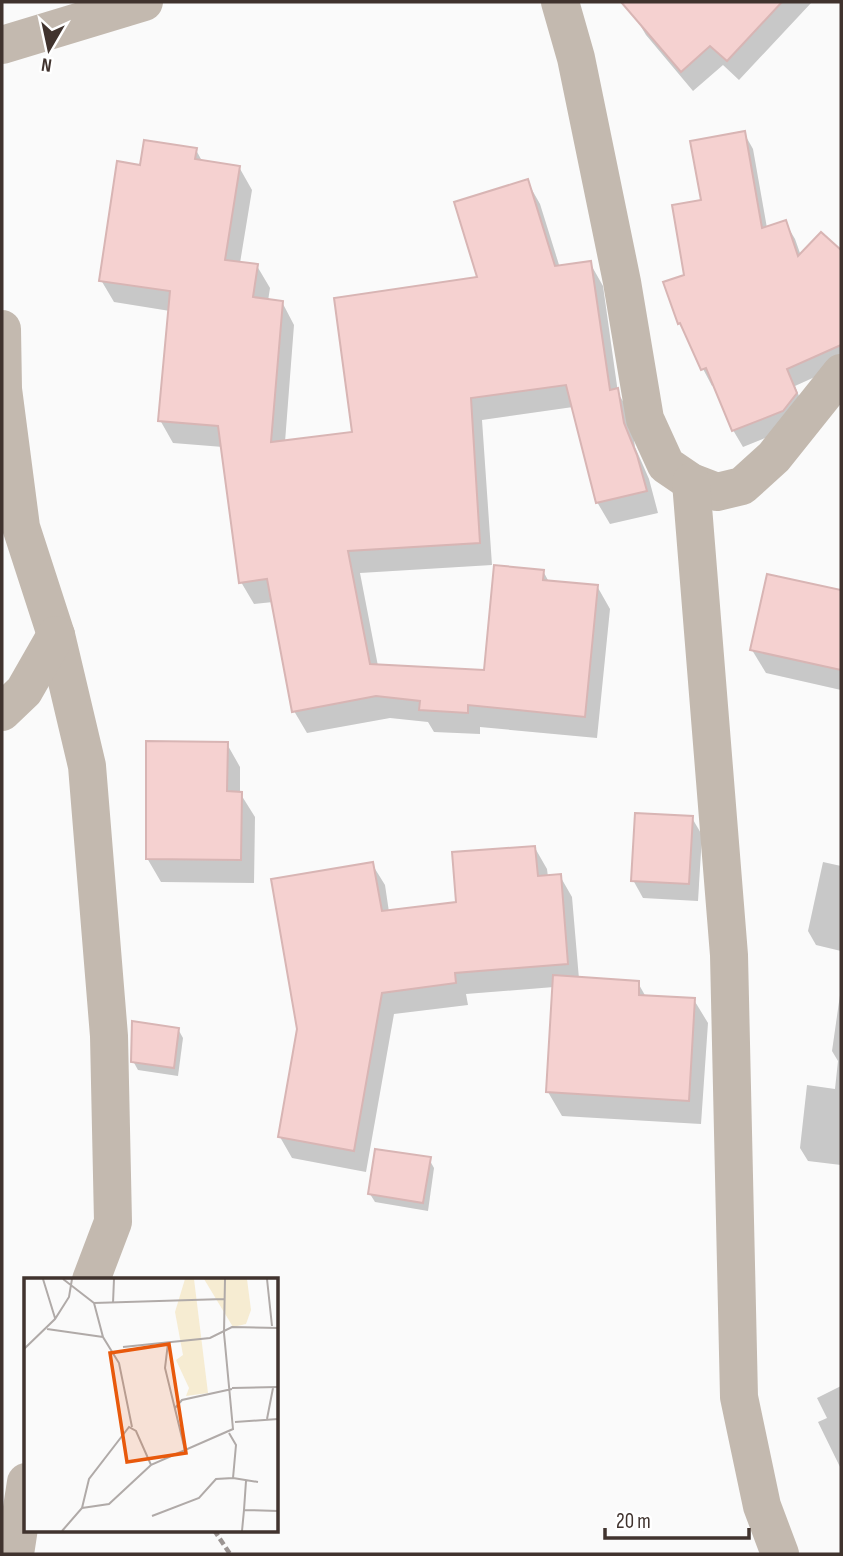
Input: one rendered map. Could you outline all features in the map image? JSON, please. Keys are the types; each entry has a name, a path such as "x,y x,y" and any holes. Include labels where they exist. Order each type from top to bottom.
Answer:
{"street":[{"path":"2,45 144,2"},
{"path":"560,2 576,58 622,282 645,419 666,465 691,482 716,492 742,486 774,457 841,373"},
{"path":"2,329 3,389 21,527 56,635 87,766 109,1036 113,1222 91,1278"},
{"path":"691,482 729,955 738,1397 762,1506 780,1554"},
{"path":"2,712 24,691 56,635"},
{"path":"15,1554 24,1495"}],"path":[{"path":"215,1532 230,1554"}],"building":[{"path":"621,2 782,2 727,61 710,46 681,72"},
{"path":"745,131 762,228 786,220 798,256 821,232 841,250 841,345 787,369 797,393 783,411 732,431 706,368 701,370 680,323 678,324 663,282 684,275 672,205 701,200 690,141"},
{"path":"144,140 197,148 195,159 240,166 225,260 258,264 253,297 283,301 271,442 352,432 334,298 477,277 454,202 528,179 555,266 591,261 610,390 618,388 624,423 647,491 596,503 566,385 471,398 480,543 348,551 370,664 484,670 494,565 544,570 543,580 598,585 585,717 468,705 468,713 419,710 420,701 376,696 292,712 267,579 239,583 218,426 158,421 170,291 99,281 117,161 140,165"},
{"path":"767,574 841,590 841,670 750,650"},
{"path":"146,741 228,742 227,791 242,792 241,860 146,859"},
{"path":"635,813 693,816 689,884 631,881"},
{"path":"535,846 538,876 561,874 568,964 455,973 456,983 382,993 354,1151 278,1137 297,1029 271,879 373,862 382,911 456,902 452,852"},
{"path":"553,975 639,981 639,995 695,998 689,1101 546,1092"},
{"path":"132,1021 179,1028 174,1068 131,1062"},
{"path":"375,1149 431,1157 423,1203 368,1194"}]}
